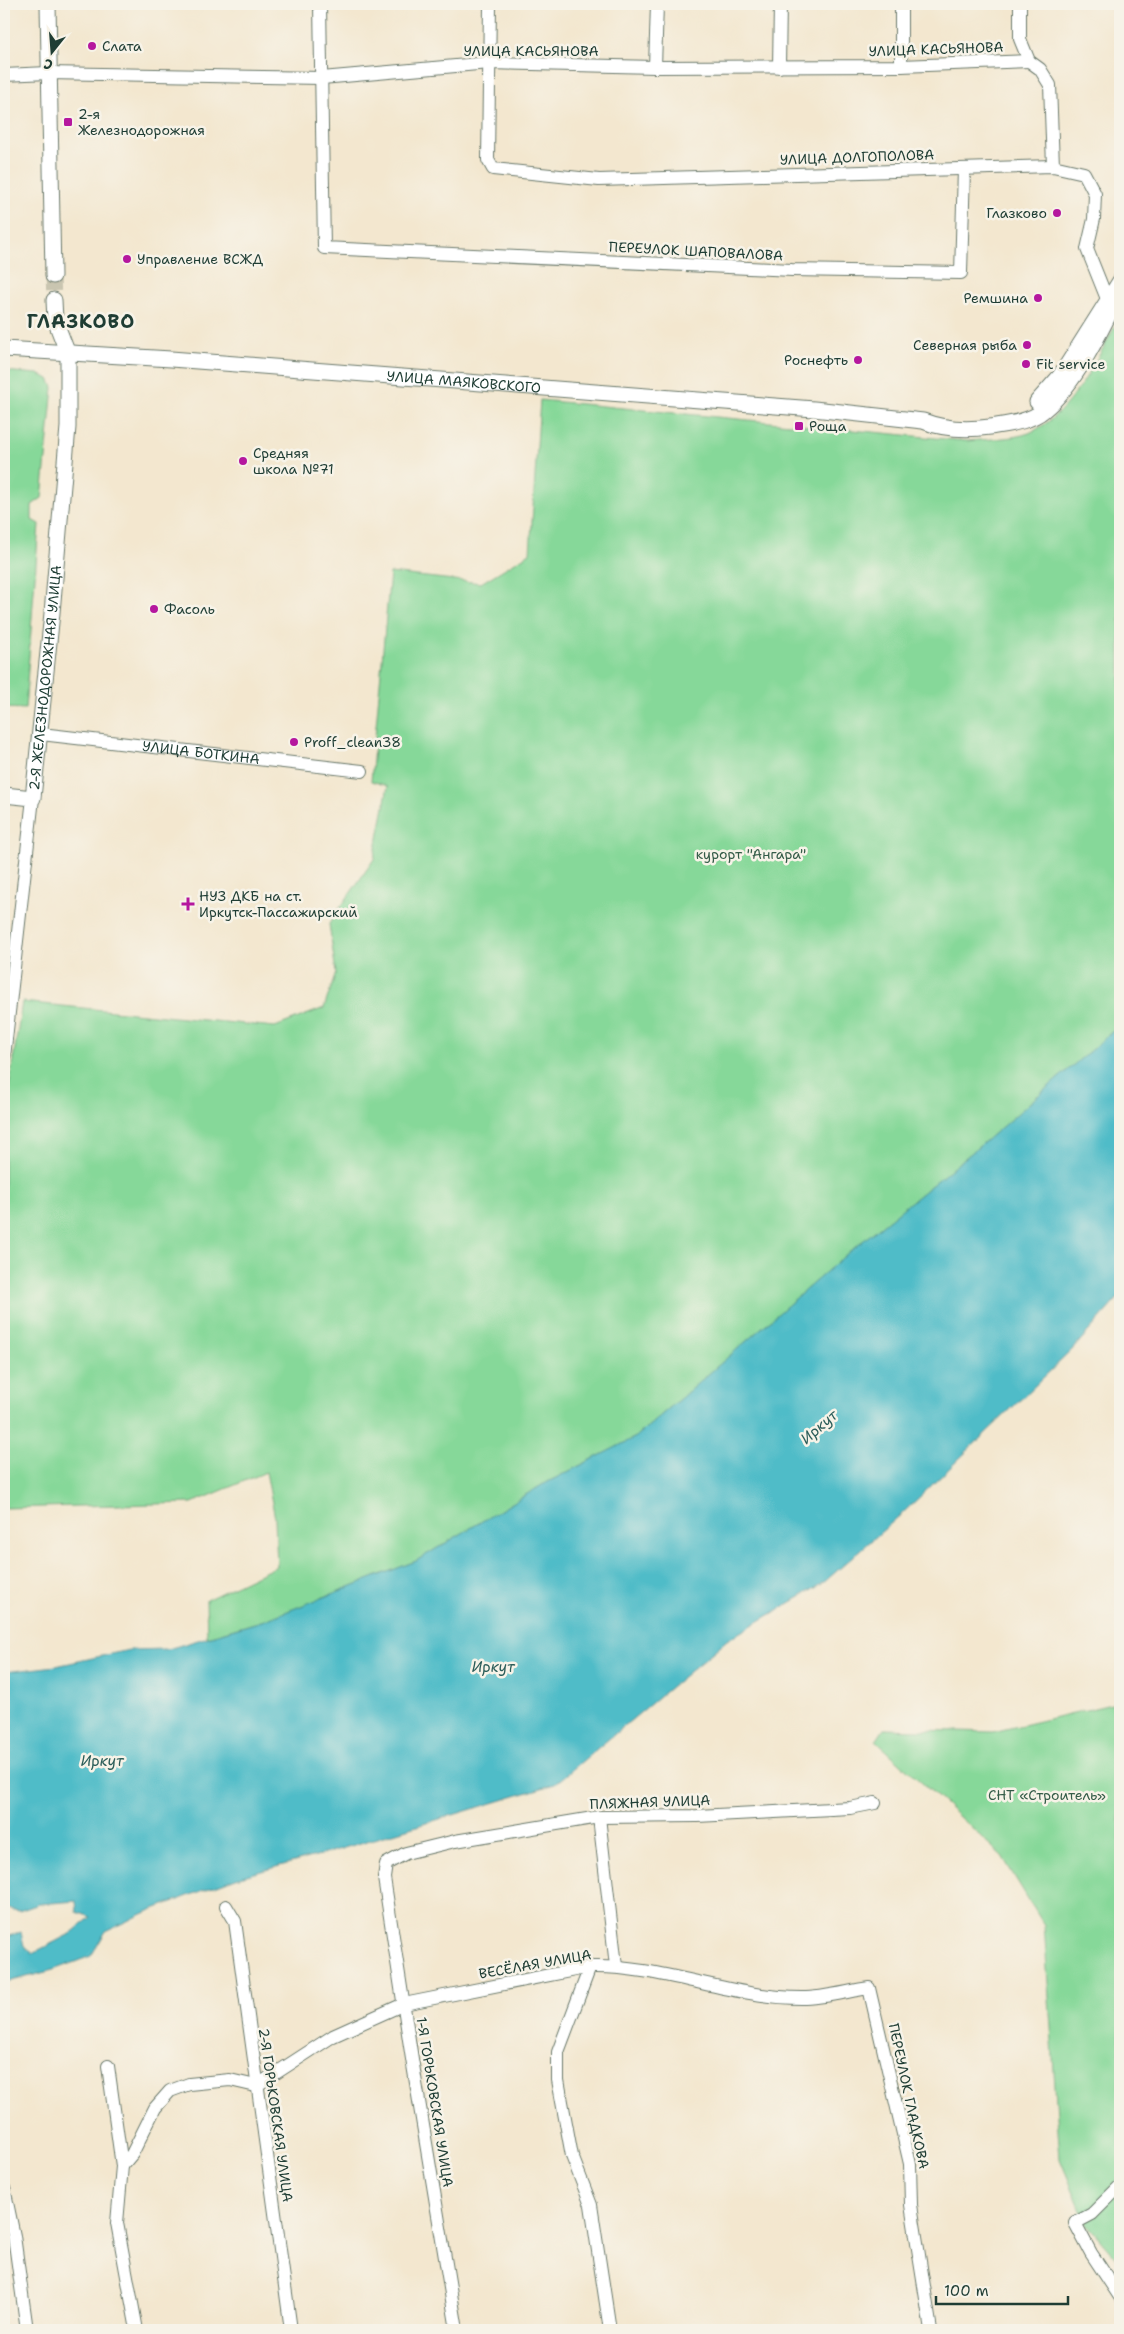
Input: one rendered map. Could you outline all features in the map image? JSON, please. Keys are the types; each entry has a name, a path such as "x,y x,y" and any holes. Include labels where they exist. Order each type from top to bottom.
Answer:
{"main road":[{"path":"48,4 53,276"},
{"name":"УЛИЦА МАЯКОВСКОГО","path":"4,348 814,408 923,421 935,417 968,420 998,417 1030,408 1060,376 1114,296 1120,281"},
{"name":"2-Я ЖЕЛЕЗНОДОРОЖНАЯ УЛИЦА","path":"33,798 41,734 68,427 68,354 54,320 54,300"},
{"path":"4,795 33,798"}],"street":[{"path":"320,4 322,78"},
{"path":"490,4 490,63"},
{"path":"655,67 657,4"},
{"path":"779,66 780,4"},
{"path":"901,4 901,66"},
{"path":"1020,4 1020,38 1030,61 1040,69 1050,85 1053,166"},
{"name":"УЛИЦА КАСЬЯНОВА","path":"4,75 48,73 322,78 490,63 655,67 901,66 1030,61"},
{"name":"УЛИЦА ДОЛГОПОЛОВА","path":"490,63 488,160 490,168 497,170 599,180 1053,166 1084,174 1095,194 1094,219 1087,249 1114,296"},
{"name":"ПЕРЕУЛОК ШАПОВАЛОВА","path":"322,78 324,248 792,270 961,273 964,169"},
{"name":"УЛИЦА БОТКИНА","path":"41,734 362,771"},
{"name":"2-Я ЖЕЛЕЗНОДОРОЖНАЯ УЛИЦА","path":"4,1058 33,798"},
{"name":"ПЛЯЖНАЯ УЛИЦА","path":"384,1878 386,1864 406,1852 455,1841 599,1817 697,1816 850,1808 875,1803"},
{"path":"599,1817 616,1966"},
{"name":"1-Я ГОРЬКОВСКАЯ УЛИЦА","path":"384,1878 457,2330"},
{"name":"2-Я ГОРЬКОВСКАЯ УЛИЦА","path":"226,1906 235,1921 256,2086 291,2330"},
{"name":"ВЕСЁЛАЯ УЛИЦА","path":"256,2086 333,2036 404,2004 590,1967 616,1966 759,1994 802,1998 870,1988"},
{"path":"590,1967 558,2052 558,2080 572,2156 591,2204 610,2330"},
{"name":"ПЕРЕУЛОК ГЛАДКОВА","path":"870,1988 910,2164 913,2222 931,2330"},
{"path":"108,2066 122,2166 117,2223 137,2330"},
{"path":"122,2166 132,2154 155,2108 170,2091 189,2084 230,2080 256,2086"},
{"path":"1120,2186 1092,2214 1075,2223 1091,2253 1120,2297"},
{"path":"4,2188 14,2236 27,2330"}],"green space":[{"name":"курорт \"Ангара\"","path":"1120,317 1120,1025 981,1145 848,1253 636,1437 542,1485 416,1561 265,1620 207,1637 206,1600 277,1566 275,1518 266,1472 192,1503 4,1508 4,1120 22,1002 275,1027 324,1008 336,973 329,924 374,859 388,786 371,781 390,573 481,583 530,553 540,400 967,441 1015,436 1029,433 1044,424 1071,399 1093,366"},
{"path":"4,371 38,374 49,379 53,387 42,498 32,505 32,520 39,524 25,709 4,708"},
{"name":"СНТ «Строитель»","path":"1120,1702 1120,2262 1087,2224 1060,2159 1044,1925 1002,1856 876,1741 884,1729 993,1732"}],"water":[{"name":"Иркут","path":"1120,1025 1120,1296 1072,1350 905,1511 822,1584 727,1640 555,1784 334,1851 236,1878 151,1910 106,1931 91,1956 53,1970 4,1983 4,1938 21,1932 24,1947 33,1953 70,1934 91,1917 77,1912 76,1901 39,1904 19,1911 4,1908 4,1672 56,1666 129,1650 168,1649 265,1620 416,1561 542,1485 636,1437 848,1253 981,1145"}],"tunnel":[{"path":"53,276 54,300"}],"place":[{"name":"Слата","path":"92,46"},
{"name":"2-я Железнодорожная","path":"68,122"},
{"name":"Глазково","path":"1057,213"},
{"name":"Управление ВСЖД","path":"127,259"},
{"name":"Ремшина","path":"1038,298"},
{"name":"Северная рыба","path":"1027,345"},
{"name":"Роснефть","path":"858,360"},
{"name":"Fit service","path":"1026,364"},
{"name":"Роща","path":"799,426"},
{"name":"Средняя школа №71","path":"243,461"},
{"name":"Фасоль","path":"154,609"},
{"name":"Proff_clean38","path":"294,742"},
{"name":"НУЗ ДКБ на ст. Иркутск-Пассажирский","path":"188,904"}],"district":[{"name":"ГЛАЗКОВО","path":"81,321"}]}
